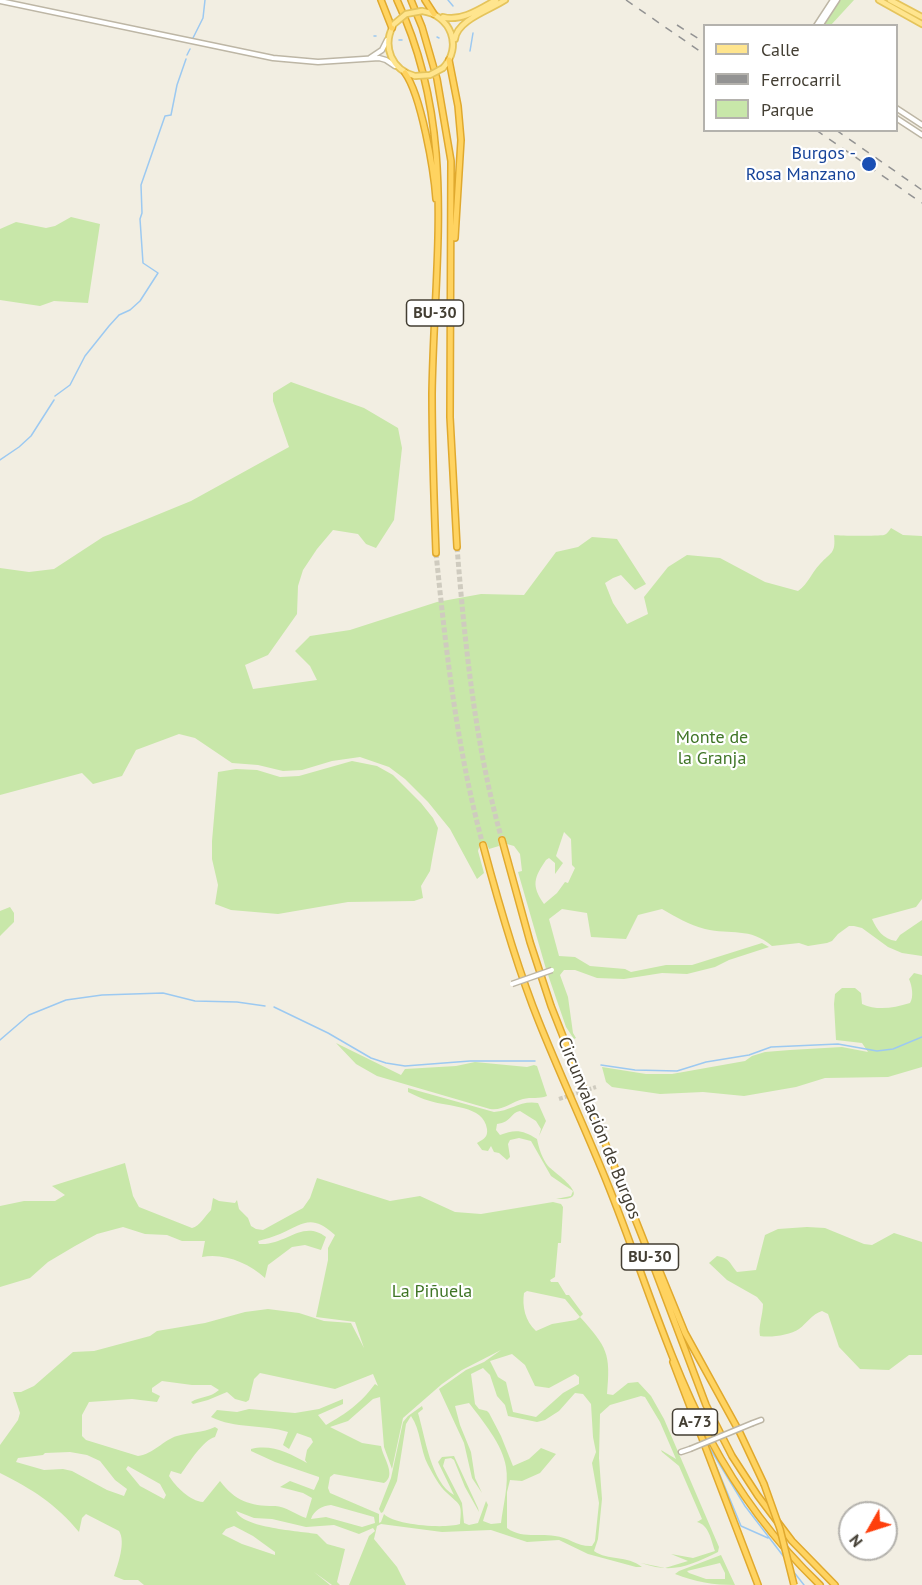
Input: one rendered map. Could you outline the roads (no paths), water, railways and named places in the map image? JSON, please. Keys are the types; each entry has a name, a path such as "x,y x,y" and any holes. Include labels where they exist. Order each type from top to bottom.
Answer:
{"highway":[{"path":"381,0 393,26"},
{"name":"BU-30","path":"397,0 418,54 430,108 439,172 432,394 436,553"},
{"name":"BU-30","path":"411,0 432,60 444,114 451,161 450,417 457,547"},
{"path":"425,0 436,14"},
{"path":"449,60 458,106 462,149 452,267"},
{"path":"403,71 415,90 434,182 436,219 433,301 435,314"},
{"name":"Circunvalación de Burgos","path":"502,840 542,979 695,1380 714,1423 747,1481 798,1548 837,1585"},
{"name":"Circunvalación de Burgos","path":"483,845 528,992 605,1176 689,1394 719,1455 754,1510 819,1585"},
{"name":"A-73","path":"596,1121 680,1324 740,1433 764,1484 777,1520 794,1585"},
{"name":"A-73","path":"655,1306 685,1396 758,1585"}],"main road":[{"path":"496,0 456,18 448,19 422,11 406,14 393,26 388,38 391,58 403,71 415,76 430,75 443,68 449,60 455,33 459,27 505,0"},
{"path":"879,0 922,24"},
{"path":"890,0 922,17"},
{"path":"436,14 449,26 454,45"}],"street":[{"path":"819,24 835,0"},
{"path":"0,1 273,58 318,62 370,58 386,60 403,71"},
{"path":"370,58 382,50 388,38"},
{"path":"898,109 922,125"},
{"path":"898,119 922,135"},
{"path":"512,984 552,970"},
{"path":"681,1452 761,1420"}],"waterway":[{"path":"193,38 203,18 205,0"},
{"path":"448,0 453,6"},
{"path":"470,51 473,33"},
{"path":"187,55 190,49"},
{"path":"55,396 70,385 85,356 119,315 130,310 140,301 158,273 143,263 140,219 142,213 141,185 165,116 171,115 177,85 186,59"},
{"path":"0,460 31,436 54,400"},
{"path":"0,1040 29,1015 66,1000 102,995 163,993 195,1001 237,1002 265,1006"},
{"path":"274,1007 328,1033 371,1058 386,1063 405,1066 470,1061 535,1061"},
{"path":"601,1065 635,1070 677,1071 706,1062 749,1055 771,1047 838,1044 877,1051 893,1049 922,1037"},
{"path":"706,1442 745,1506 784,1557"},
{"path":"715,1463 741,1526 768,1538"},
{"path":"793,1571 804,1585"}],"tunnel":[{"path":"457,547 472,695 485,768 502,840"},
{"path":"436,553 459,737 483,845"},
{"path":"559,1099 596,1087"}],"railway":[{"path":"626,0 703,53"},
{"path":"677,25 703,41"},
{"path":"819,132 922,203"},
{"path":"839,132 922,190"}],"place":[{"name":"Burgos - Rosa Manzano","path":"869,164"}],"park label":[{"name":"Monte de la Granja","path":"712,748"},
{"name":"La Piñuela","path":"432,1292"}]}
